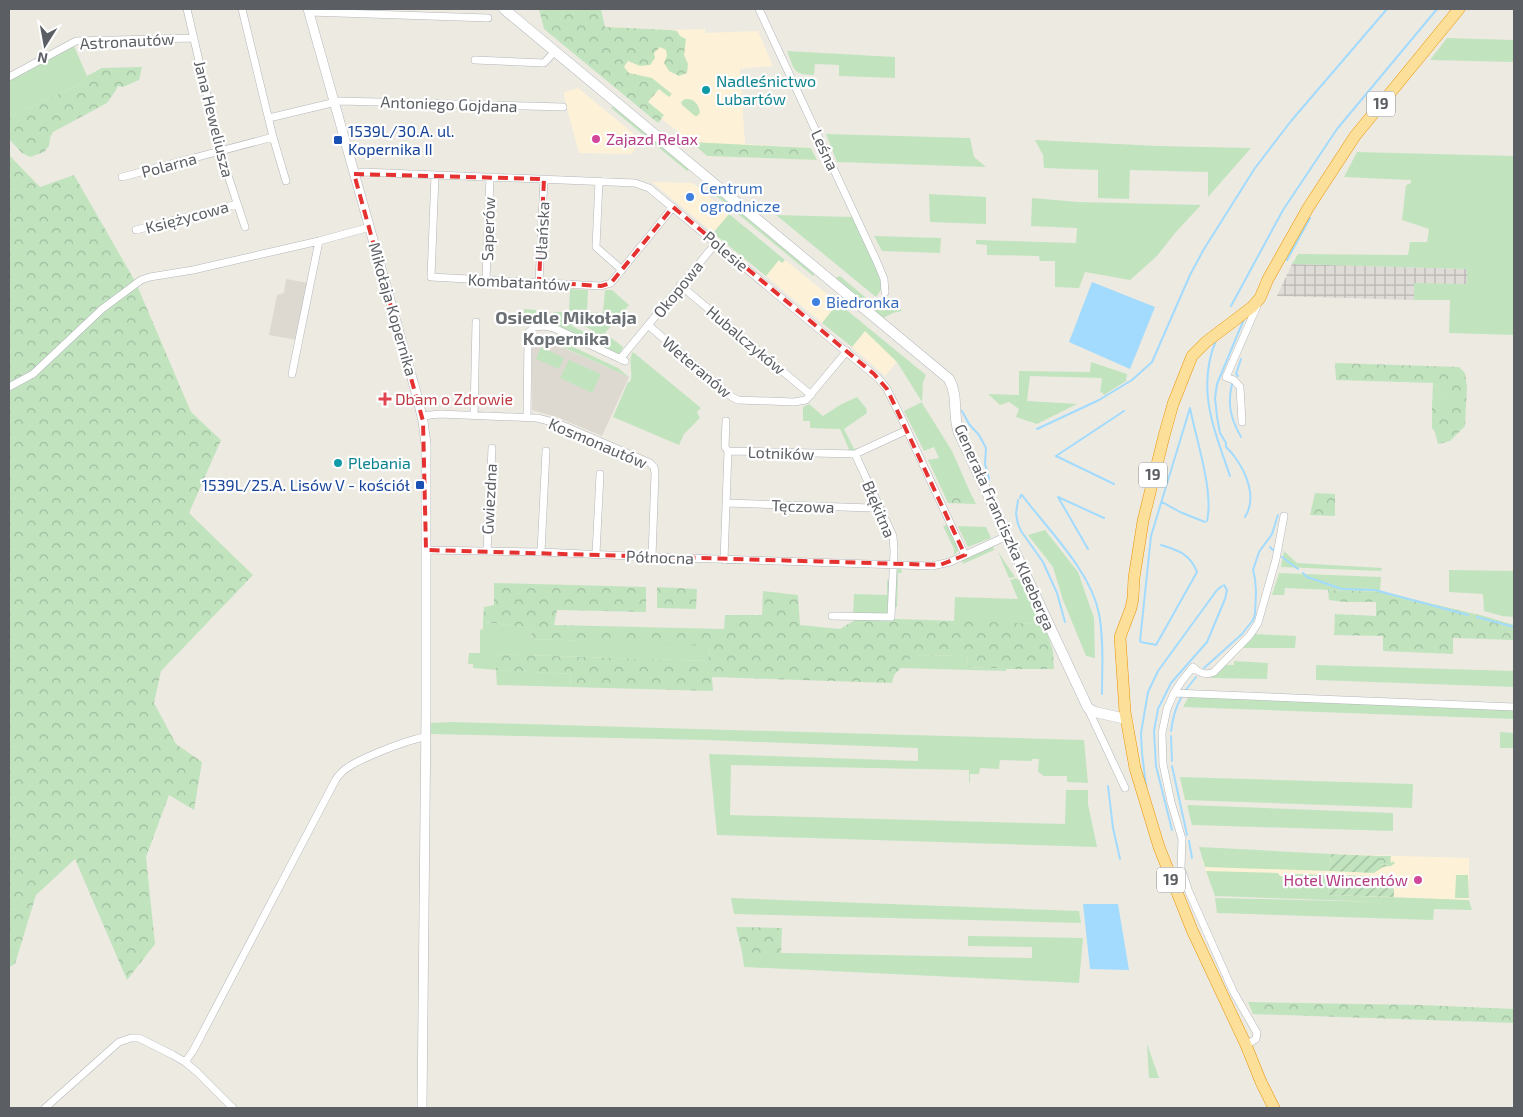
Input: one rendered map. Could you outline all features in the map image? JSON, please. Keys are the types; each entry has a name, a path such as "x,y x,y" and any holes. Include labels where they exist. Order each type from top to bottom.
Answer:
{"highway":[{"name":"19","path":"1274,1108 1192,930 1164,861 1136,772 1126,719 1120,637 1131,608 1143,521 1164,436 1173,404 1192,356 1252,307 1260,298 1268,279 1308,208 1355,136 1459,9"}],"main road":[{"name":"Generała Franciszka Kleeberga","path":"504,9 949,378 956,399 956,426 1088,708"},
{"path":"1088,708 1094,712 1126,719"}],"street":[{"name":"Jana Heweliusza","path":"187,9 220,151 245,227"},
{"path":"242,9 273,138 286,181"},
{"name":"Leśna","path":"759,9 882,271 885,292"},
{"path":"309,11 488,18"},
{"name":"Mikołaja Kopernika","path":"309,11 422,416 427,452 422,1108"},
{"name":"Astronautów","path":"9,77 76,41 194,38"},
{"path":"475,60 544,63 555,51"},
{"path":"269,118 334,102"},
{"name":"Antoniego Gojdana","path":"334,102 563,107"},
{"name":"Polarna","path":"122,177 273,138"},
{"name":"Polesie","path":"354,174 363,172 599,181 642,184 649,188 879,379 887,389 965,555"},
{"name":"Kombatantów","path":"435,175 431,277 601,286 611,282 673,208"},
{"name":"Saperów","path":"486,280 490,177"},
{"name":"Ułańska","path":"539,282 544,179"},
{"path":"599,181 596,247 622,270"},
{"name":"Księżycowa","path":"136,230 237,204"},
{"path":"9,388 33,374 102,309 141,280 319,241 370,227"},
{"path":"292,374 319,241"},
{"name":"Okopowa","path":"527,417 528,336 531,328 550,326 622,360 716,242"},
{"name":"Hubalczyków","path":"680,285 811,395"},
{"path":"1242,422 1240,387 1234,380 1226,377 1260,298"},
{"path":"474,415 476,322"},
{"name":"Weteranów","path":"648,325 733,398 794,402 806,400 811,395"},
{"path":"811,395 847,351"},
{"name":"Kosmonautów","path":"422,416 440,414 537,418 557,423 650,463 654,467 655,473 652,557"},
{"path":"726,421 725,447 728,451"},
{"name":"Lotników","path":"724,560 728,451 855,454 907,430"},
{"name":"Gwiezdna","path":"487,551 492,448"},
{"path":"541,552 546,451"},
{"name":"Błękitna","path":"855,454 892,536 894,545 893,565"},
{"path":"596,554 600,474"},
{"name":"Tęczowa","path":"726,503 879,507"},
{"path":"1246,1045 1256,1039 1257,1033 1233,991 1180,868 1182,839 1171,802 1163,764 1162,744 1164,717 1174,693 1193,667 1202,674 1214,672 1250,635 1258,622 1276,559 1284,516"},
{"name":"Północna","path":"426,550 541,552 932,566 950,562 1007,536"},
{"path":"832,616 891,617 893,565"},
{"path":"1174,693 1514,707"},
{"name":"Generała Franciszka Kleeberga","path":"1088,708 1125,788"},
{"path":"185,1062 193,1051 336,779 350,766 413,740 426,737"},
{"path":"46,1108 119,1042 135,1038 145,1040 185,1062 233,1108"}],"highlighted area":[{"path":"354,174 544,179 539,282 601,286 611,283 673,207 874,374 887,389 965,555 940,565 426,550 423,421"}],"shaded area":[{"name":"Nadleśnictwo Lubartów","path":"605,27 672,30 705,29 705,33 758,31 773,66 740,69 745,144 811,148 817,160 707,156 601,68"},
{"path":"578,88 640,139 632,154 579,153 564,97 564,93 567,91"},
{"path":"652,182 693,183 729,214 713,233"},
{"path":"779,260 782,263 785,260 838,303 822,323 766,276"},
{"path":"1292,264 1467,269 1467,284 1414,284 1414,300 1277,296"},
{"path":"286,279 308,283 297,340 269,335 277,295 284,293"},
{"path":"865,330 897,362 885,376 852,347"},
{"path":"532,334 629,377 602,436 559,418 532,410"},
{"path":"1331,854 1469,858 1469,900 1214,891 1202,860 1330,865"}],"green space":[{"path":"539,9 601,9 605,27 677,31 680,36 686,39 684,55 688,64 687,73 679,76 669,71 664,63 667,56 666,50 660,47 654,53 655,58 650,65 640,66 628,61 624,67 629,73 652,78 672,94 669,97 659,89 648,102 664,115 658,123 544,29"},
{"path":"1447,38 1514,40 1514,62 1430,60"},
{"path":"74,46 87,76 87,81 9,119 9,81"},
{"path":"787,51 895,57 895,78 839,76 839,65 815,64 814,75 802,74 793,67"},
{"path":"142,67 139,80 123,87 118,86 107,103 53,132 49,146 44,152 30,157 22,153 9,139 9,119 18,113 87,81 87,76 102,68"},
{"path":"685,99 697,104 700,113 697,116 682,105 681,102"},
{"path":"613,106 689,169 687,171 611,108"},
{"path":"826,134 970,138 974,157 986,167 837,162"},
{"path":"1035,140 1251,148 1208,197 1208,172 1130,170 1129,199 1098,198 1098,170 1044,168 1043,155"},
{"path":"691,142 811,148 817,160 707,156"},
{"path":"1357,152 1514,156 1514,335 1449,333 1450,300 1414,300 1414,283 1467,284 1467,269 1292,264 1298,254 1408,255 1410,242 1427,242 1429,229 1402,220 1406,185 1411,183 1411,180 1344,177"},
{"path":"9,155 40,187 74,175 136,283 191,412 221,440 189,513 253,575 161,671 154,703 176,744 202,762 194,810 169,795 146,857 155,944 127,980 75,859 36,895 15,964 9,967"},
{"path":"717,192 815,274 813,276 714,194"},
{"path":"929,194 986,197 986,224 930,222"},
{"path":"1032,198 1078,202 1201,205 1157,256 1130,280 1085,272 1079,288 1055,287 1055,261 1040,261 1039,256 987,255 987,245 976,244 976,240 1076,243 1077,228 1031,226"},
{"path":"729,214 785,260 782,263 779,260 766,276 713,233"},
{"path":"776,215 853,217 881,280 882,288 876,297"},
{"path":"874,236 941,238 940,253 882,251"},
{"path":"840,276 871,302 880,301 882,297 893,298 902,311 883,318 835,278"},
{"path":"570,289 588,290 587,312 603,313 605,290 612,290 629,305 605,333 623,347 620,354 617,355 586,341 592,330 573,321 572,326 588,334 585,340 553,325 524,323 524,309 536,310 536,315 569,312"},
{"path":"838,303 926,375 923,382 922,403 952,451 970,492 943,492 928,460 939,458 934,447 924,451 904,411 922,402 897,362 865,331 852,347 822,323"},
{"path":"549,337 618,368 629,377 547,340"},
{"path":"541,347 564,358 559,369 536,359"},
{"path":"633,352 701,408 697,412 700,418 684,434 679,445 613,417 628,382 630,382 631,355"},
{"path":"569,360 601,374 592,393 560,378"},
{"path":"1091,362 1127,374 1126,381 1104,395 1102,392 1100,393 1102,378 1030,376 1027,401 1077,404 1037,424 1016,417 1019,409 1009,402 1000,405 988,394 1019,395 1019,371 1090,372"},
{"path":"1335,363 1459,367 1465,373 1467,387 1465,426 1450,441 1438,444 1432,428 1432,407 1450,407 1450,401 1433,383 1336,380"},
{"path":"1433,383 1450,401 1450,407 1432,407"},
{"path":"857,397 866,408 867,413 844,429 854,449 857,448 858,450 848,452 849,449 840,429 810,428 810,421 803,421 803,407 809,404 823,416"},
{"path":"943,492 970,492 976,504 948,503"},
{"path":"1315,493 1335,494 1335,516 1310,515"},
{"path":"949,525 959,547 954,555 954,549 943,526"},
{"path":"959,526 986,527 991,538 968,547"},
{"path":"1045,530 1078,572 1094,618 1095,658 1086,656 1063,600 1053,567 1028,535"},
{"path":"993,546 994,550 963,564 962,560"},
{"path":"1284,551 1297,563 1382,568 1381,571 1281,567"},
{"path":"998,552 1015,577 1009,578"},
{"path":"901,568 902,573 898,573 897,607 894,607 896,569"},
{"path":"1449,570 1514,571 1514,617 1484,611 1483,594 1449,592"},
{"path":"1279,573 1381,577 1380,592 1285,588 1284,595 1272,595"},
{"path":"1016,578 1026,586 1044,624 954,622 955,597 1018,599 1010,580"},
{"path":"887,580 891,583 888,614 853,615 854,594 887,595"},
{"path":"494,583 646,587 646,612 557,610 554,625 724,629 725,615 762,615 763,591 798,595 800,625 840,629 855,620 897,619 1044,624 1053,651 1054,669 967,667 968,655 913,656 894,675 892,683 712,677 713,691 571,687 570,674 496,670 496,654 708,661 710,646 531,639 532,628 483,622 484,607 494,605"},
{"path":"657,587 697,589 696,609 657,608"},
{"path":"1328,590 1382,592 1484,616 1514,625 1514,640 1453,638 1453,654 1383,651 1383,636 1334,635 1335,614 1376,616 1376,602 1329,600"},
{"path":"483,622 532,628 531,639 710,645 708,661 496,654 497,670 570,674 571,687 497,685 496,670 473,668 473,664 468,664 469,653 480,653 480,630 483,629"},
{"path":"1254,634 1296,636 1295,648 1243,648"},
{"path":"968,655 967,667 1006,669 1006,671 900,668 913,656"},
{"path":"1234,661 1268,663 1267,679 1210,678 1226,665 1234,665"},
{"path":"1316,665 1514,671 1514,687 1316,680"},
{"path":"1189,696 1514,709 1514,719 1183,707"},
{"path":"452,722 1084,740 1088,783 1067,782 1067,776 1044,776 1038,772 1039,759 1032,759 1032,761 1000,760 999,769 980,768 979,774 970,774 969,783 969,770 731,765 730,815 1065,824 1066,790 1088,790 1088,804 1097,847 717,835 709,754 918,761 918,748 708,740 429,734 429,723"},
{"path":"1500,732 1514,733 1514,748 1500,748"},
{"path":"1180,777 1413,784 1412,808 1185,800"},
{"path":"1187,805 1393,813 1393,831 1192,825"},
{"path":"1199,847 1331,854 1330,871 1205,867"},
{"path":"1331,854 1379,856 1379,864 1390,865 1390,861 1395,863 1391,866 1383,867 1374,873 1330,871"},
{"path":"1379,856 1391,856 1390,865 1379,864"},
{"path":"1206,871 1278,873 1280,876 1293,876 1295,874 1329,875 1328,895 1469,900 1472,910 1434,909 1433,920 1217,913 1215,898 1385,902 1215,896"},
{"path":"1329,875 1374,876 1382,883 1392,886 1394,897 1328,895"},
{"path":"1456,875 1468,875 1469,898 1455,898"},
{"path":"731,898 1079,911 1081,923 734,914"},
{"path":"736,927 782,928 781,954 742,952"},
{"path":"968,936 1083,938 1079,983 744,967 742,952 1032,958 1032,947 968,946"},
{"path":"1248,1002 1421,1005 1514,1009 1514,1023 1253,1014"},
{"path":"1147,1044 1159,1078 1149,1078"}],"water":[{"path":"1092,282 1155,307 1130,369 1069,342"},
{"path":"1083,904 1118,904 1129,970 1090,969"}],"waterway":[{"path":"1037,429 1099,400 1132,380 1152,362 1190,275 1204,249 1255,168 1291,121 1387,9"},
{"path":"1231,306 1283,210 1337,129 1437,9"},
{"path":"1287,260 1310,218"},
{"path":"1244,319 1217,384 1215,398 1220,433 1226,443 1226,447 1243,470 1249,486 1249,510 1245,517"},
{"path":"1216,340 1210,358 1207,392 1213,425 1230,476"},
{"path":"1238,376 1236,374 1241,359"},
{"path":"1232,384 1231,412 1241,437"},
{"path":"1190,408 1206,481 1209,509 1207,521"},
{"path":"1161,545 1183,554 1191,561 1197,572 1156,645 1140,641 1151,536 1190,408"},
{"path":"962,411 986,448 985,464 989,478 988,483"},
{"path":"1114,484 1056,456 1124,411"},
{"path":"1020,498 1022,495 1067,552 1087,582 1094,598 1102,634 1102,694"},
{"path":"1088,549 1058,497 1104,518"},
{"path":"1018,500 1016,514 1018,524 1043,562 1057,593 1065,622"},
{"path":"1162,502 1205,522"},
{"path":"1204,668 1242,634 1253,620 1256,592 1253,570 1259,552 1272,534 1278,515"},
{"path":"1270,547 1273,550"},
{"path":"1282,557 1298,569"},
{"path":"1303,573 1307,577 1342,589 1375,590 1468,615"},
{"path":"1172,830 1156,766 1154,731 1158,709 1171,683 1207,642 1225,599 1227,590 1224,585"},
{"path":"1146,786 1141,733 1148,692 1158,671 1217,590 1222,586"},
{"path":"1477,617 1514,627"},
{"path":"1185,691 1196,677"},
{"path":"1171,731 1175,713 1182,696"},
{"path":"1171,736 1172,761"},
{"path":"1172,766 1187,835"},
{"path":"1108,786 1113,828 1120,859"},
{"path":"1189,841 1192,858"}],"place":[{"name":"Nadleśnictwo Lubartów","path":"706,90"},
{"name":"Zajazd Relax","path":"596,139"},
{"name":"1539L/30.A. ul. Kopernika II","path":"338,140"},
{"name":"Centrum ogrodnicze","path":"690,197"},
{"name":"Biedronka","path":"816,302"},
{"name":"Dbam o Zdrowie","path":"385,399"},
{"name":"Plebania","path":"338,463"},
{"name":"1539L/25.A. Lisów V - kościół","path":"420,485"},
{"name":"Hotel Wincentów","path":"1418,880"}],"district":[{"name":"Osiedle Mikołaja Kopernika","path":"566,328"}]}
